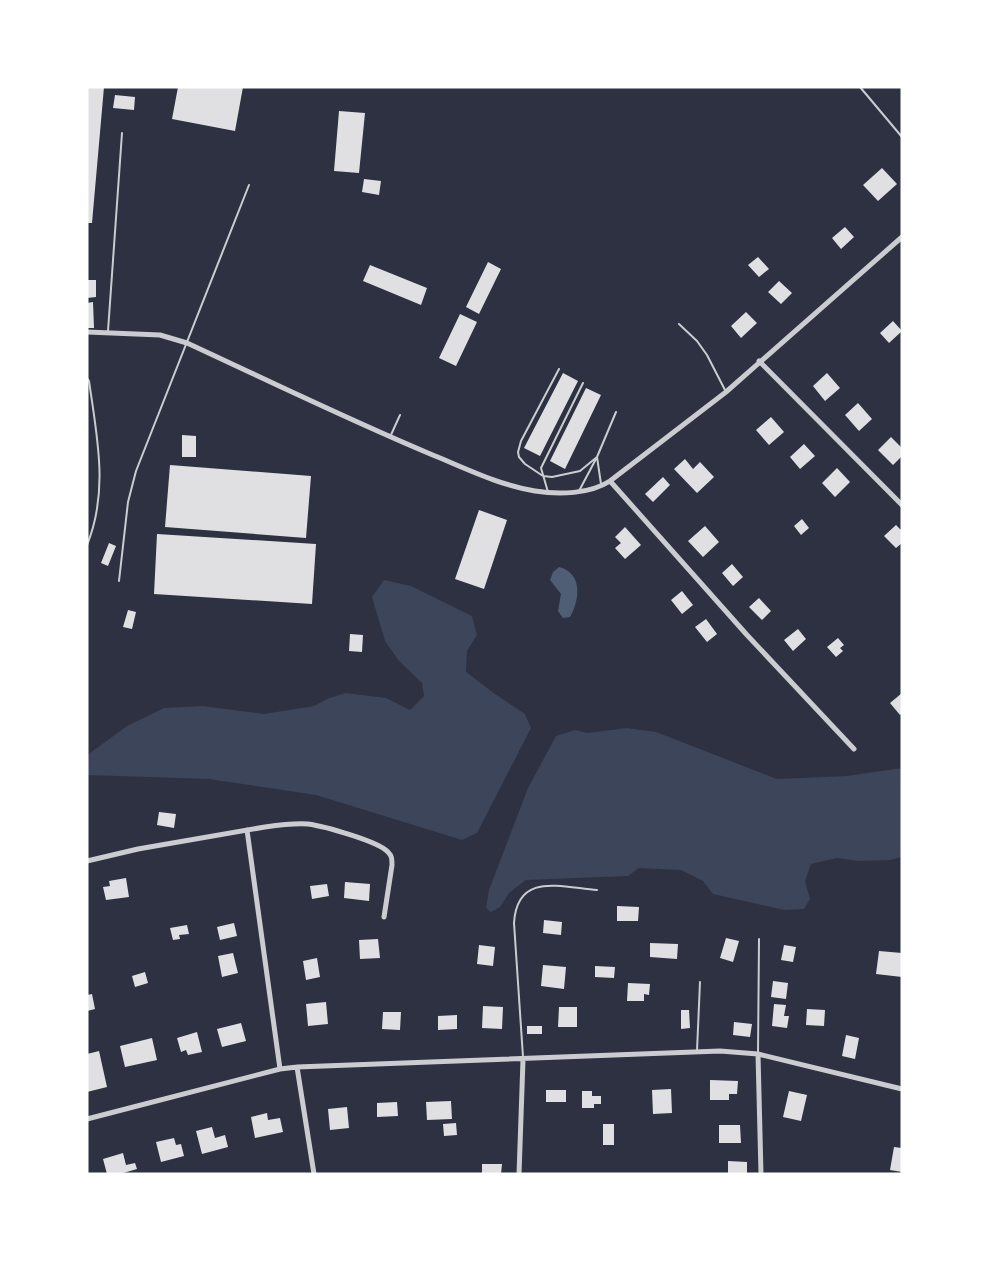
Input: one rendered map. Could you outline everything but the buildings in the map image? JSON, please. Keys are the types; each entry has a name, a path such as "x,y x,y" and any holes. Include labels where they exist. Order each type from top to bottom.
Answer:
{"street":[{"path":"87,332 160,334 187,343 390,437 497,482 535,491 579,491 602,487 726,392 902,237"},
{"path":"759,361 902,505"},
{"path":"610,481 747,635 854,749"},
{"path":"87,861 138,849 247,830 285,824 309,824 376,843 392,857 384,917"},
{"path":"247,830 280,1069"},
{"path":"87,1119 280,1069 297,1067 697,1052 758,1054 902,1089"},
{"path":"758,1054 762,1174"},
{"path":"519,1174 523,1060"},
{"path":"297,1067 314,1174"}],"lane":[{"path":"860,87 902,137"},
{"path":"108,333 122,133"},
{"path":"119,581 128,502 136,471 249,185"},
{"path":"679,324 702,348 726,392"},
{"path":"559,369 521,441 519,457 543,476 552,477 580,471 597,457"},
{"path":"87,378 90,381 99,451 101,491 87,545"},
{"path":"548,492 541,468 583,383"},
{"path":"579,491 597,457 616,412"},
{"path":"390,437 400,415"},
{"path":"597,457 602,487"},
{"path":"523,1060 514,909 521,896 532,887 552,886 597,890"},
{"path":"758,1054 759,939"},
{"path":"697,1052 700,982"}],"shaded area":[{"path":"559,567 567,570 576,581 576,603 570,617 563,618 558,611 561,594 550,580 553,572"},
{"path":"384,580 411,586 472,616 477,635 467,651 466,672 525,714 531,728 477,833 462,840 316,795 209,779 87,775 87,757 90,753 127,726 164,708 203,706 264,714 314,706 346,693 386,698 410,710 424,696 422,683 399,661 385,641 372,597"},
{"path":"627,728 656,732 777,779 847,776 902,768 902,857 890,860 858,861 837,858 811,864 805,881 810,899 804,909 784,910 713,894 703,881 681,870 639,868 628,876 526,880 509,893 500,907 491,912 486,908 489,890 528,788 556,736 575,730 587,733"}]}
